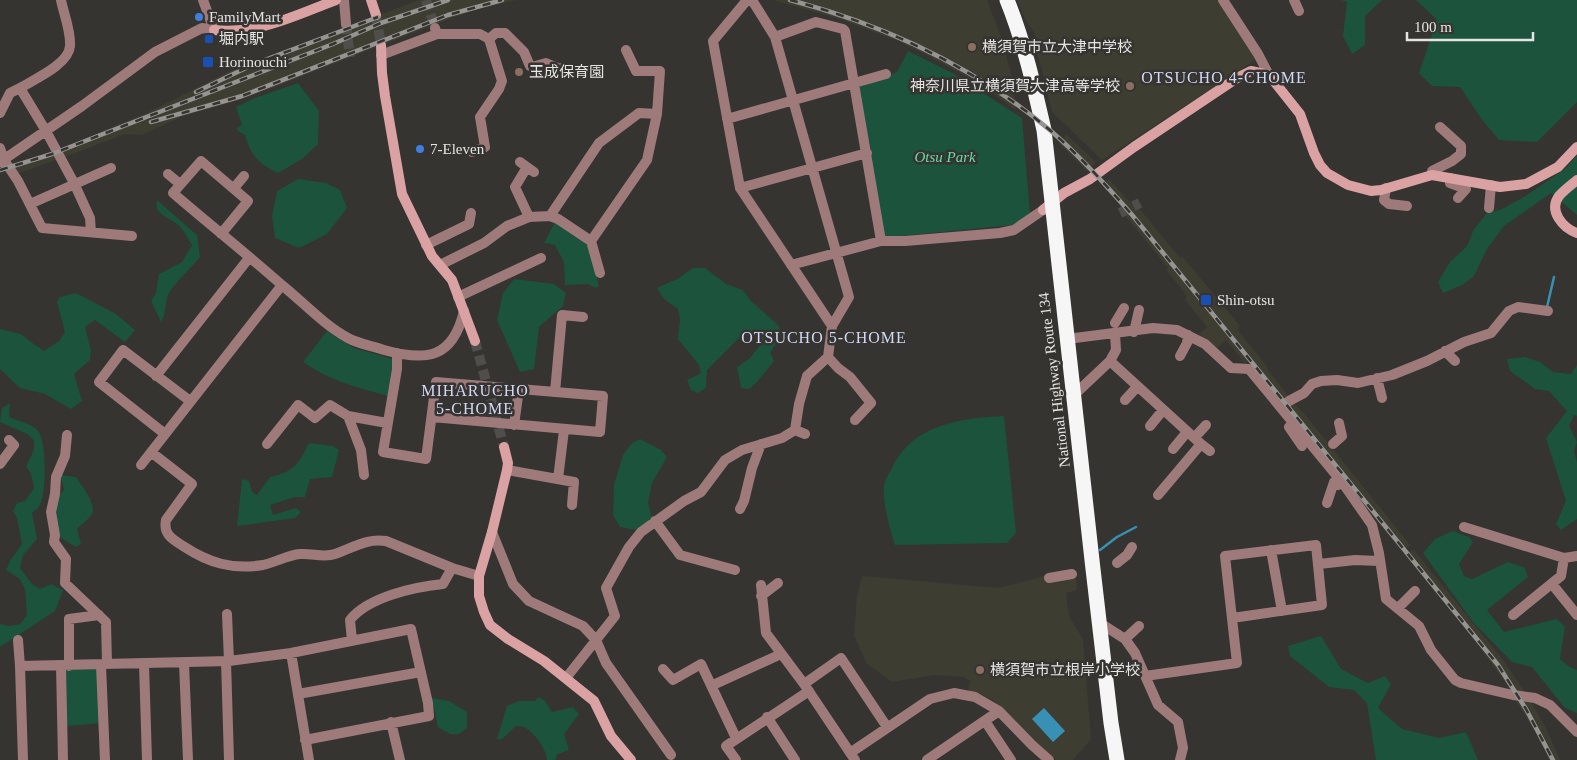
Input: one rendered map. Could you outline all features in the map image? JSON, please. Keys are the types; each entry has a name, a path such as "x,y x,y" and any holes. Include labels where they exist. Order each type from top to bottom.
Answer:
{"highway":[{"name":"National Highway Route 134","path":"998,0 1020,67 1035,131 1047,206 1074,395 1111,723 1117,760"},
{"name":"National Highway Route 134","path":"1007,0 1029,65 1044,130 1047,206 1089,622 1106,760"}],"street":[{"path":"0,113 10,93 52,70 65,58 70,48 61,0"},
{"path":"203,0 214,30"},
{"path":"2,161 155,52 202,28 232,32 252,30 336,0"},
{"path":"344,0 346,24"},
{"path":"371,0 376,15"},
{"path":"747,0 712,42 740,188 832,326"},
{"path":"566,678 615,616 606,588 629,547 641,532 701,492 725,460 742,450 800,432 799,404 807,376 828,357 832,326 849,297 838,252 812,168 776,37 752,0"},
{"path":"1223,0 1258,54 1269,75 1300,114 1316,158 1327,173 1348,185 1371,191 1381,190 1432,175 1491,186 1516,186 1539,179 1558,167 1577,146"},
{"path":"1294,0 1299,11"},
{"path":"776,37 816,22 843,29 847,37 881,241"},
{"path":"472,152 485,147 480,117 499,89 502,81 488,39 480,34 436,31 381,50 384,96 402,194 426,245 452,280 475,341"},
{"path":"488,39 501,32 509,35 524,52 532,67 546,63 558,68 574,70"},
{"path":"591,241 647,160 657,114 660,71 636,71 626,50"},
{"path":"791,265 881,241 905,241 1000,233 1014,230 1064,193 1104,170 1126,152 1237,78 1251,71 1269,75"},
{"path":"728,118 886,74"},
{"path":"20,88 46,130 74,183 90,218 91,232"},
{"path":"550,216 599,143 639,113 657,114"},
{"path":"1432,175 1432,171 1461,154 1461,146 1440,127"},
{"path":"0,148 2,161 18,181 42,228 132,236"},
{"path":"740,188 867,153"},
{"path":"221,234 248,201 201,161 172,193 328,325 348,338 397,354 424,356 441,351 451,343 460,328 464,311"},
{"path":"527,167 515,187 530,217"},
{"path":"30,204 111,168"},
{"path":"168,174 180,184"},
{"path":"234,188 244,176"},
{"path":"1450,178 1450,182 1466,189 1458,198"},
{"path":"1577,180 1560,196 1555,208 1559,221 1577,232"},
{"path":"1489,208 1491,186"},
{"path":"1386,188 1384,200 1389,204 1407,206"},
{"path":"426,245 469,224 471,213"},
{"path":"440,265 484,243 507,226 530,217 550,216 558,219 591,241 600,273"},
{"path":"156,376 249,258"},
{"path":"458,297 541,258"},
{"path":"141,465 282,285"},
{"path":"1302,446 1278,411 1280,407 1304,393 1312,384 1321,381 1337,380 1358,383 1392,375 1427,361 1464,342 1491,333 1509,311 1518,307 1548,311"},
{"path":"1115,323 1124,308"},
{"path":"1134,332 1139,310"},
{"path":"555,392 562,315 583,317"},
{"path":"1067,340 1154,328 1177,330 1205,344 1231,368 1249,369 1342,482 1372,525 1378,545 1386,599 1419,626 1431,650 1456,680 1461,683 1513,695 1535,698 1550,705 1577,732"},
{"path":"1074,395 1110,361 1116,350 1115,334"},
{"path":"1180,356 1187,343 1188,335"},
{"path":"165,434 99,382 123,350 190,402"},
{"path":"1445,351 1456,360"},
{"path":"397,354 397,370 383,452 426,459 436,382 603,396 600,432 432,417"},
{"path":"828,357 850,377 871,403 855,420"},
{"path":"1110,361 1210,451"},
{"path":"1377,378 1382,398"},
{"path":"1125,400 1137,387"},
{"path":"514,425 519,389"},
{"path":"267,444 298,405 315,418 330,405 348,416 387,423"},
{"path":"1150,426 1163,410"},
{"path":"348,416 361,450 364,475"},
{"path":"1333,444 1342,436 1339,423"},
{"path":"1158,495 1194,438 1206,425"},
{"path":"558,478 564,430"},
{"path":"67,435 65,456 56,477 50,512 55,535 54,542 66,559 65,582 106,622 107,626 104,664 105,760"},
{"path":"1173,449 1194,438"},
{"path":"0,464 14,445 9,440"},
{"path":"740,509 761,444"},
{"path":"504,447 508,463 507,470 479,576 479,596 484,612 490,625 508,639 544,660 594,701 611,736 631,760"},
{"path":"151,452 192,484 166,520 165,526 170,538 217,564 243,567 264,564 300,554 333,555 375,540 386,541 452,568 479,576"},
{"path":"507,470 574,482 572,505"},
{"path":"1327,503 1334,482 1338,485 1342,482"},
{"path":"655,521 680,555 734,570"},
{"path":"1464,527 1564,558 1577,556"},
{"path":"492,532 513,584 529,601 583,626 596,640 606,663 671,755"},
{"path":"1145,676 1237,663 1225,556 1316,545 1322,605 1232,618"},
{"path":"1117,562 1127,555 1132,547"},
{"path":"1272,550 1282,611"},
{"path":"1513,614 1561,576 1564,558"},
{"path":"1319,564 1355,560 1379,561"},
{"path":"352,640 350,620 355,613 370,604 406,590 443,584 452,568"},
{"path":"1049,578 1072,574"},
{"path":"761,596 778,583"},
{"path":"1552,584 1577,615"},
{"path":"761,585 766,633 853,756 887,727 930,699 954,693 975,697 999,711 1049,760"},
{"path":"1398,608 1415,591"},
{"path":"227,614 230,760"},
{"path":"63,760 65,666 69,619 98,616"},
{"path":"1413,621 1418,640"},
{"path":"1100,623 1125,639 1135,653 1158,705 1178,722 1183,748 1180,760"},
{"path":"1125,639 1139,626"},
{"path":"20,666 228,662 412,629 428,703 429,716 305,740"},
{"path":"18,640 23,760"},
{"path":"291,652 309,760"},
{"path":"713,685 781,654"},
{"path":"736,760 726,746 767,717 841,658 887,727"},
{"path":"184,663 188,760"},
{"path":"144,664 147,760"},
{"path":"663,669 673,680 701,664 713,685 736,738"},
{"path":"298,694 421,672"},
{"path":"927,760 999,711"},
{"path":"767,717 795,760"},
{"path":"984,721 1011,760"},
{"path":"391,722 400,760"}],"shaded area":[{"path":"419,0 517,0 478,9 449,19 243,99 183,116 142,135 125,134 65,157 62,148 147,113 232,70"},
{"name":"横須賀市立大津中学校","path":"773,0 987,0 1003,42 1016,94 1014,93 1016,110 975,81 896,40 836,18"},
{"name":"神奈川県立横須賀大津高等学校","path":"1017,0 1221,0 1256,54 1255,60 1102,160 1052,112 1034,38 1035,34 1025,19"},
{"path":"1066,134 1096,162 1087,171 1060,144"},
{"path":"50,152 56,160 19,173 15,170 13,164"},
{"path":"1109,179 1137,210 1140,209 1180,258 1182,256 1240,326 1237,329 1290,398 1282,403 1247,361 1245,363 1226,340 1216,349 1210,342 1207,344 1199,334 1207,327 1185,300 1187,298 1185,293 1166,270 1168,268 1123,213 1125,211 1102,186"},
{"path":"1293,402 1411,546 1401,550 1285,409"},
{"path":"1414,550 1503,660 1527,695 1513,693 1478,645 1403,553"},
{"name":"横須賀市立根岸小学校","path":"1068,570 1071,578 1076,579 1077,590 1066,593 1069,616 1083,639 1091,739 1073,760 1057,760 1028,736 993,700 968,691 970,681 964,677 934,675 892,682 867,664 854,636 857,596 862,576 999,588"},
{"path":"1515,699 1530,700 1546,728 1560,760 1549,760 1536,733"}],"green space":[{"path":"1341,0 1382,0 1365,16 1365,45 1352,54 1343,36 1347,2"},
{"path":"1416,0 1577,0 1577,102 1537,142 1499,140 1480,117 1460,87 1432,86 1419,73 1437,20"},
{"name":"Otsu Park","path":"908,51 954,74 1022,118 1030,214 1012,225 881,238 859,87 897,72"},
{"path":"298,83 319,111 318,144 302,159 278,173 261,163 250,149 245,135 238,131 237,128 242,125 236,107 255,98"},
{"path":"1577,155 1577,215 1551,193 1504,226 1487,249 1474,276 1462,285 1443,293 1438,282 1450,262 1467,246 1474,229 1487,213 1500,210 1524,197 1566,168"},
{"path":"298,179 326,183 340,190 347,208 327,234 299,248 275,238 272,216 277,191"},
{"path":"157,200 197,235 200,257 169,293 161,322 151,301 156,293 159,274 182,262 192,245 180,227 157,209"},
{"path":"555,222 589,245 599,286 596,288 588,284 565,285 564,262 555,245 544,243"},
{"path":"693,268 705,268 726,284 743,290 751,301 778,325 782,334 770,353 774,361 749,389 741,388 737,367 749,359 762,343 752,335 739,338 707,370 706,388 698,393 691,390 687,380 701,373 699,365 678,339 680,319 678,309 664,299 657,288 679,278"},
{"path":"514,279 554,284 566,293 563,306 539,327 534,369 520,372 497,320 503,293"},
{"path":"76,293 116,314 135,330 125,342 95,320 85,327 91,350 90,360 74,374 82,401 71,409 45,394 20,388 0,369 0,329 21,334 44,351 59,341 65,332 57,302 60,297"},
{"path":"327,331 354,348 393,359 388,396 333,379 303,362"},
{"path":"1525,357 1540,362 1553,372 1571,374 1577,365 1577,416 1574,415 1569,426 1577,442 1574,451 1577,462 1577,519 1561,530 1556,524 1566,501 1546,438 1567,411 1549,391 1535,389 1510,371 1507,359"},
{"path":"10,403 9,417 38,431 43,446 45,469 41,502 32,513 37,539 23,555 20,568 32,584 40,589 51,584 63,590 55,611 0,647 0,624 9,626 20,624 27,615 25,589 20,579 6,570 22,544 17,518 13,511 17,503 25,501 34,488 31,474 26,466 34,450 34,440 27,434 0,422 2,408"},
{"path":"1004,416 1016,533 1007,543 895,545 885,507 884,485 888,474 901,453 925,433 940,426 972,419"},
{"path":"640,439 661,450 667,457 652,483 648,502 652,519 635,530 620,527 613,515 614,485 623,455 631,444"},
{"path":"309,443 333,446 339,450 332,477 310,479 305,497 295,497 270,505 273,515 296,508 301,512 295,518 237,526 242,479 249,481 252,492 257,495 270,477 295,466"},
{"path":"60,475 76,477 92,505 92,514 77,529 81,544 76,547 56,535 55,505 64,490"},
{"path":"1453,531 1469,537 1473,542 1459,564 1464,576 1472,579 1508,562 1524,567 1528,577 1487,610 1504,632 1557,619 1565,627 1560,659 1568,666 1577,670 1577,713 1565,708 1532,667 1512,662 1473,622 1423,553 1435,539"},
{"path":"1321,636 1341,669 1368,683 1385,676 1391,684 1378,708 1402,729 1439,738 1466,732 1478,760 1376,760 1367,703 1354,690 1329,687 1290,656 1288,646"},
{"path":"100,667 102,723 67,726 66,669"},
{"path":"539,697 545,701 552,712 573,707 579,714 564,734 569,750 558,754 555,760 547,760 545,751 539,741 528,729 523,727 516,726 502,739 497,739 507,706 519,701 535,701"},
{"path":"432,698 449,701 467,712 467,728 459,734 450,734 438,727"}],"water":[{"path":"1044,708 1065,731 1053,742 1032,719"}],"waterway":[{"path":"1547,307 1554,277"},
{"path":"1100,550 1117,537 1136,527"}],"tunnel":[{"path":"426,0 435,28"},
{"path":"376,15 381,45"},
{"path":"346,24 350,57"},
{"path":"1120,213 1140,203"},
{"path":"475,341 504,447"}],"railway":[{"path":"0,170 52,154 333,44 381,23 448,0"},
{"path":"151,122 242,96 448,15 502,0"},
{"path":"790,0 860,22 928,51 961,68 1022,108 1051,131 1083,161 1133,216 1498,665 1526,709 1553,760"},
{"path":"196,92 252,65 378,17"}],"place":[{"name":"FamilyMart","path":"199,17"},
{"name":"堀内駅","path":"209,39"},
{"name":"横須賀市立大津中学校","path":"972,47"},
{"name":"Horinouchi","path":"208,62"},
{"name":"玉成保育園","path":"519,72"},
{"name":"神奈川県立横須賀大津高等学校","path":"1130,86"},
{"name":"7-Eleven","path":"420,149"},
{"name":"Shin-otsu","path":"1206,300"},
{"name":"横須賀市立根岸小学校","path":"980,670"}],"district":[{"name":"OTSUCHO 4-CHOME","path":"1224,77"},
{"name":"OTSUCHO 5-CHOME","path":"824,337"},
{"name":"MIHARUCHO 5-CHOME","path":"475,399"}]}
